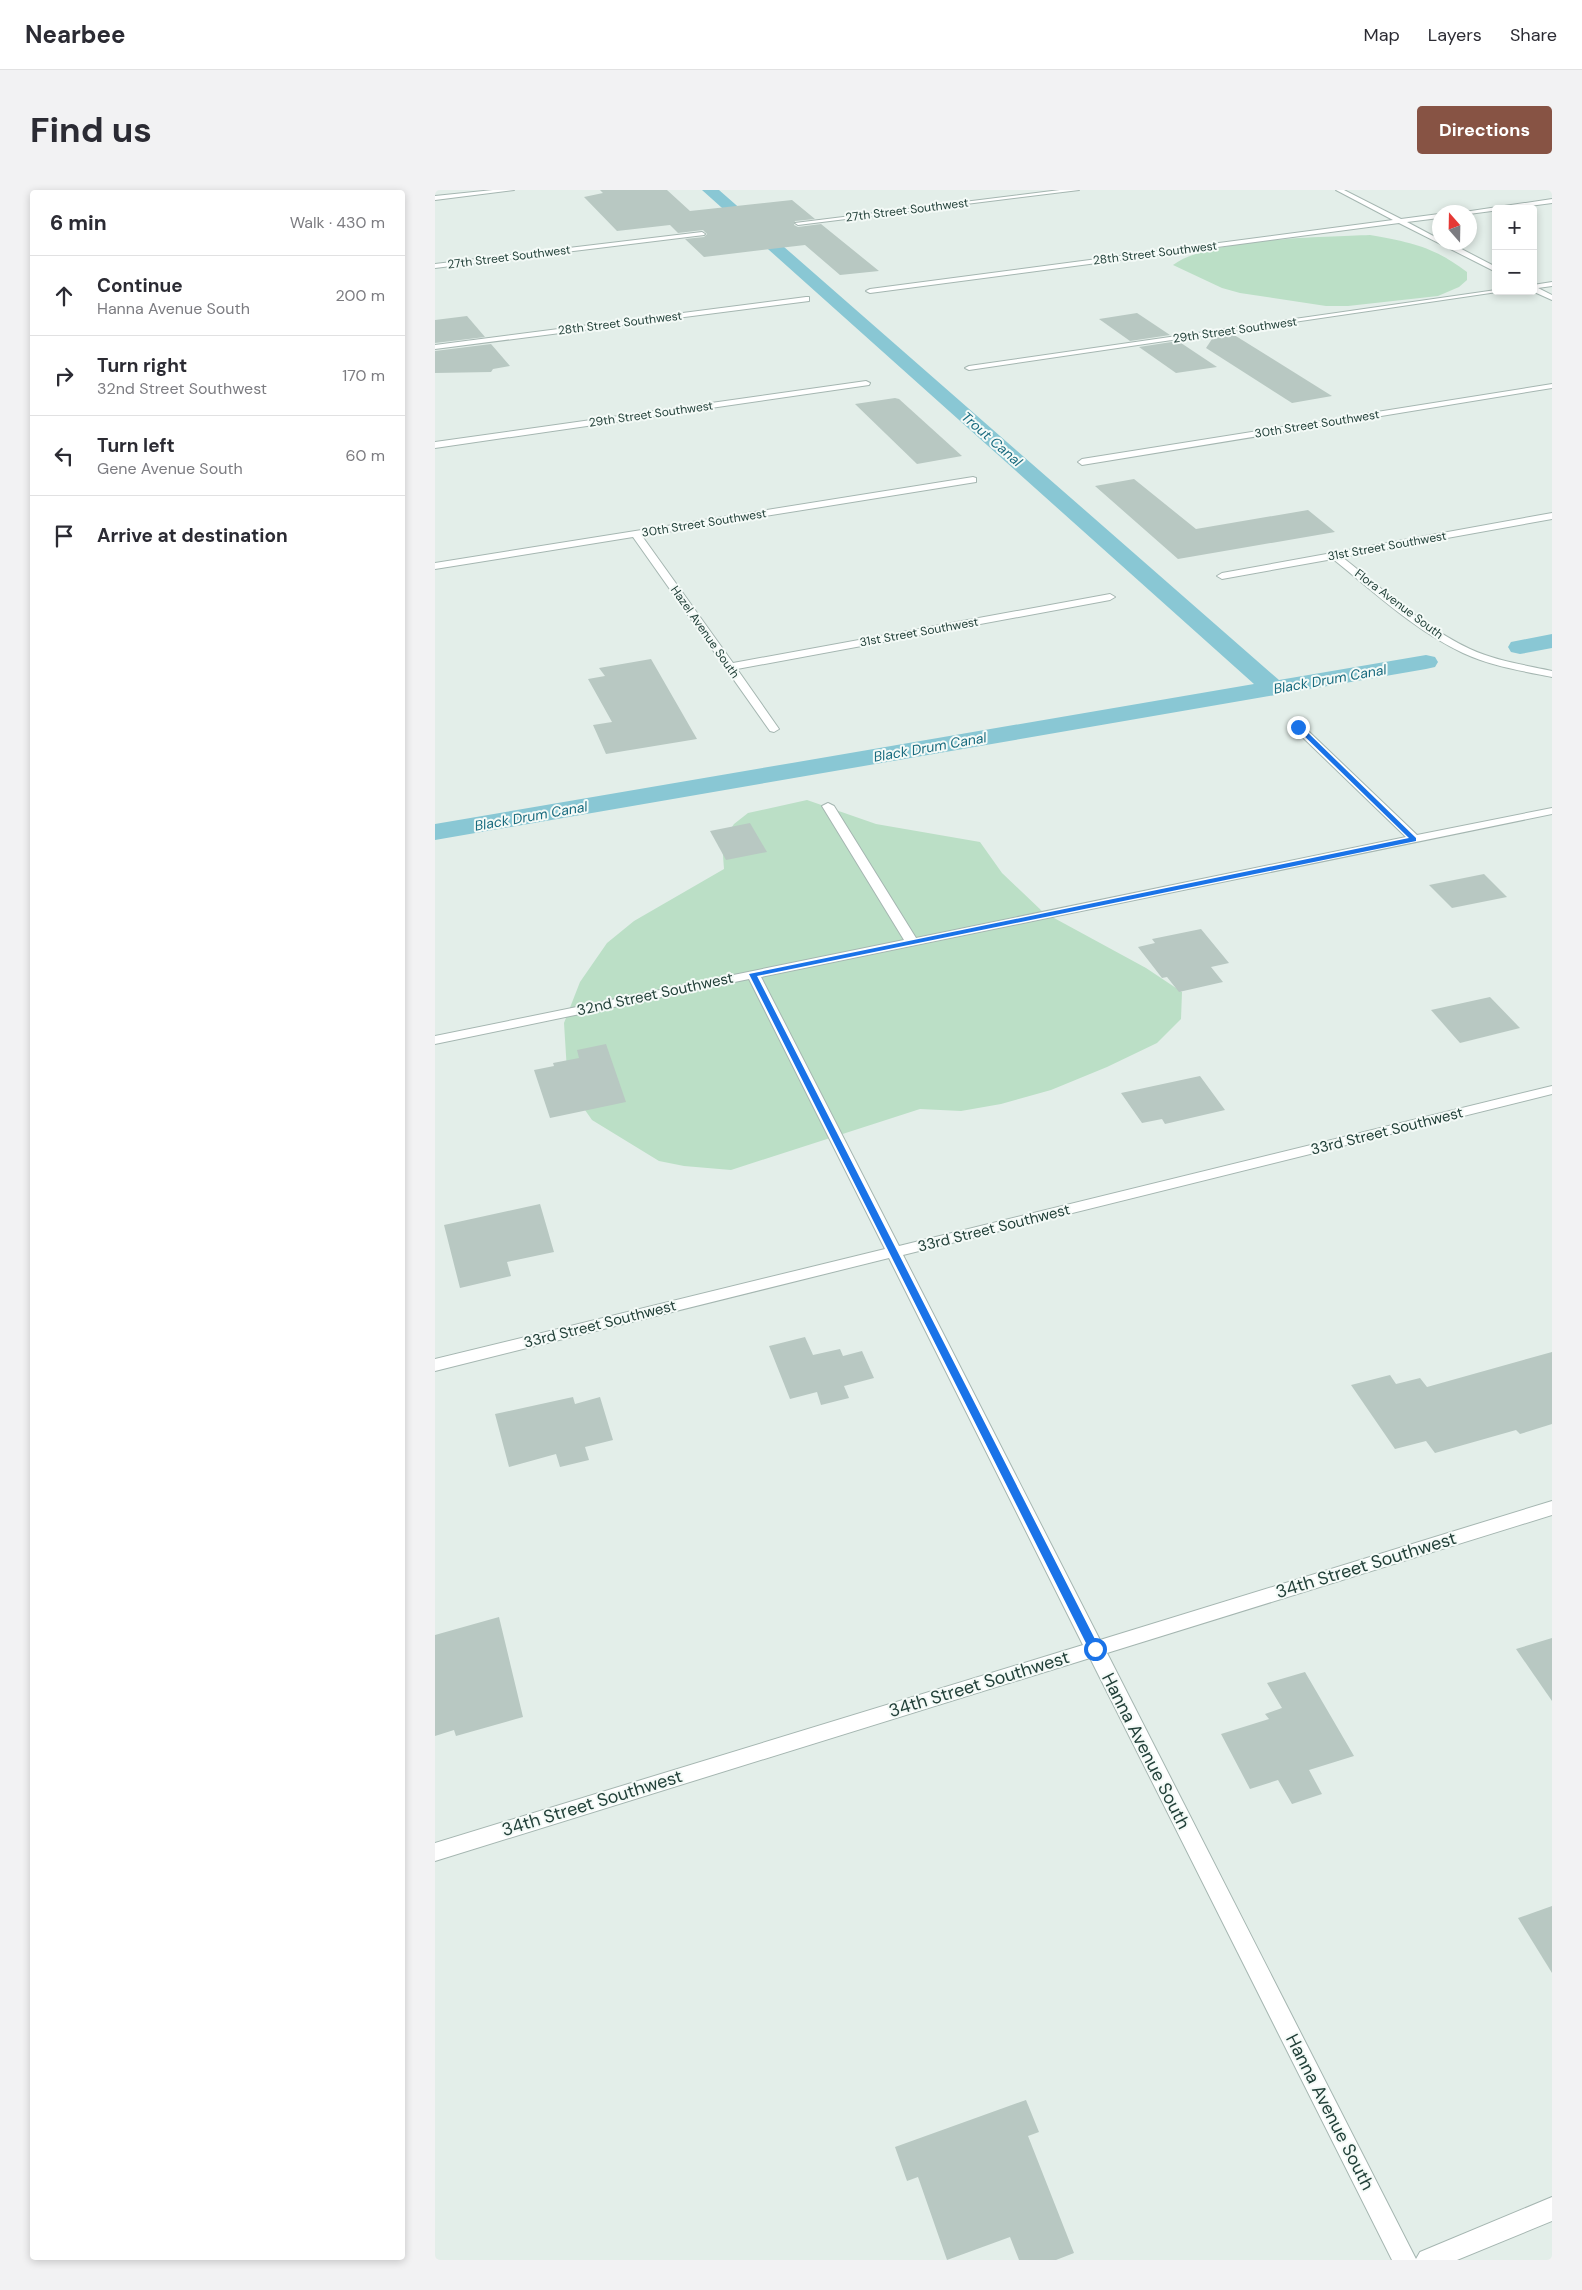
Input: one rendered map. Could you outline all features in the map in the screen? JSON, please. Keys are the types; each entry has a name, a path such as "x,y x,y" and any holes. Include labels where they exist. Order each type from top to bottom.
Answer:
{"street":[{"path":"435,198 511,190"},
{"name":"27th Street Southwest","path":"798,223 1075,190"},
{"path":"1339,190 1432,237"},
{"path":"1477,211 1552,201"},
{"name":"28th Street Southwest","path":"870,291 1432,217"},
{"name":"27th Street Southwest","path":"435,266 702,234"},
{"path":"1457,250 1492,268"},
{"path":"1537,287 1552,284"},
{"path":"1537,290 1552,298"},
{"name":"29th Street Southwest","path":"969,368 1492,292"},
{"name":"28th Street Southwest","path":"435,347 806,299"},
{"name":"29th Street Southwest","path":"435,445 866,383"},
{"name":"30th Street Southwest","path":"1082,462 1552,386"},
{"name":"30th Street Southwest","path":"435,566 973,480"},
{"name":"31st Street Southwest","path":"1222,576 1552,516"},
{"name":"Hazel Avenue South","path":"636,534 774,729"},
{"name":"Flora Avenue South","path":"1335,555 1449,642 1490,660 1552,674"},
{"name":"31st Street Southwest","path":"729,667 1110,597"},
{"path":"1298,727 1413,839"},
{"path":"828,806 912,942"},
{"name":"32nd Street Southwest","path":"435,1040 1552,811"},
{"name":"Hanna Avenue South","path":"753,974 1405,2260"},
{"name":"33rd Street Southwest","path":"435,1365 1552,1090"},
{"name":"34th Street Southwest","path":"435,1852 1552,1508"},
{"path":"1428,2260 1552,2209"}],"green space":[{"path":"1370,235 1410,243 1443,256 1467,272 1467,280 1459,287 1438,296 1348,306 1326,306 1240,293 1222,288 1173,265 1190,256 1212,249 1239,244 1297,238"},
{"path":"807,800 876,824 980,842 1002,873 1043,912 1146,968 1182,992 1181,1019 1157,1043 1107,1067 1051,1090 1001,1104 961,1111 920,1109 731,1170 684,1166 659,1161 592,1120 578,1100 567,1071 564,1023 580,982 607,943 634,921 724,869 722,842 734,824 748,813"}],"building":[{"path":"600,190 667,190 690,211 792,200 815,219 795,221 794,225 798,227 821,224 879,271 840,275 805,245 704,257 685,239 704,237 707,234 703,230 678,233 670,225 617,231 584,197 603,193"},
{"path":"1137,313 1170,335 1130,341 1099,319"},
{"path":"467,316 485,337 435,343 435,320"},
{"path":"1231,333 1332,396 1292,403 1206,348 1214,336"},
{"path":"1178,341 1217,367 1176,373 1139,347"},
{"path":"491,344 510,366 493,369 491,372 435,373 435,351"},
{"path":"899,399 962,456 917,464 855,404"},
{"path":"1134,479 1196,529 1308,510 1335,532 1178,559 1095,486"},
{"path":"651,659 697,739 606,754 593,725 612,722 588,679 605,676 599,668"},
{"path":"750,823 767,852 726,860 710,831"},
{"path":"1484,874 1507,897 1452,908 1429,885"},
{"path":"1201,929 1229,963 1211,967 1223,982 1179,992 1167,977 1162,978 1138,947 1155,943 1152,939"},
{"path":"1490,997 1520,1028 1460,1043 1431,1010"},
{"path":"606,1044 626,1102 550,1118 534,1070 554,1066 553,1063 579,1058 577,1050"},
{"path":"1200,1076 1225,1110 1165,1124 1162,1119 1142,1123 1121,1093"},
{"path":"540,1204 554,1252 507,1262 511,1276 460,1288 444,1225"},
{"path":"805,1337 813,1355 840,1349 843,1356 862,1351 874,1378 844,1386 849,1398 821,1405 817,1392 790,1399 769,1346"},
{"path":"1552,1352 1552,1424 1520,1434 1516,1430 1435,1453 1426,1441 1395,1449 1351,1385 1390,1375 1396,1384 1420,1378 1427,1387"},
{"path":"573,1397 575,1404 600,1397 613,1440 585,1447 589,1460 560,1467 556,1454 509,1467 495,1414"},
{"path":"499,1617 523,1717 456,1736 454,1730 435,1736 435,1635"},
{"path":"1552,1638 1552,1701 1516,1649"},
{"path":"1305,1672 1354,1756 1309,1770 1322,1794 1292,1804 1278,1780 1250,1789 1221,1734 1269,1719 1265,1714 1282,1708 1267,1683"},
{"path":"1552,1906 1552,1973 1518,1918"},
{"path":"1026,2100 1039,2132 1028,2136 1074,2253 1056,2260 1019,2260 1010,2237 947,2260 918,2177 907,2181 895,2147"}],"waterway":[{"name":"Trout Canal","path":"710,190 1274,688"},
{"name":"Black Drum Canal","path":"1520,647 1552,641"},
{"name":"Black Drum Canal","path":"1274,688 1426,662"},
{"name":"Black Drum Canal","path":"435,832 1274,688"}],"route":[{"path":"1095,1649 753,974 1413,839 1398,822 1298,727"}]}
